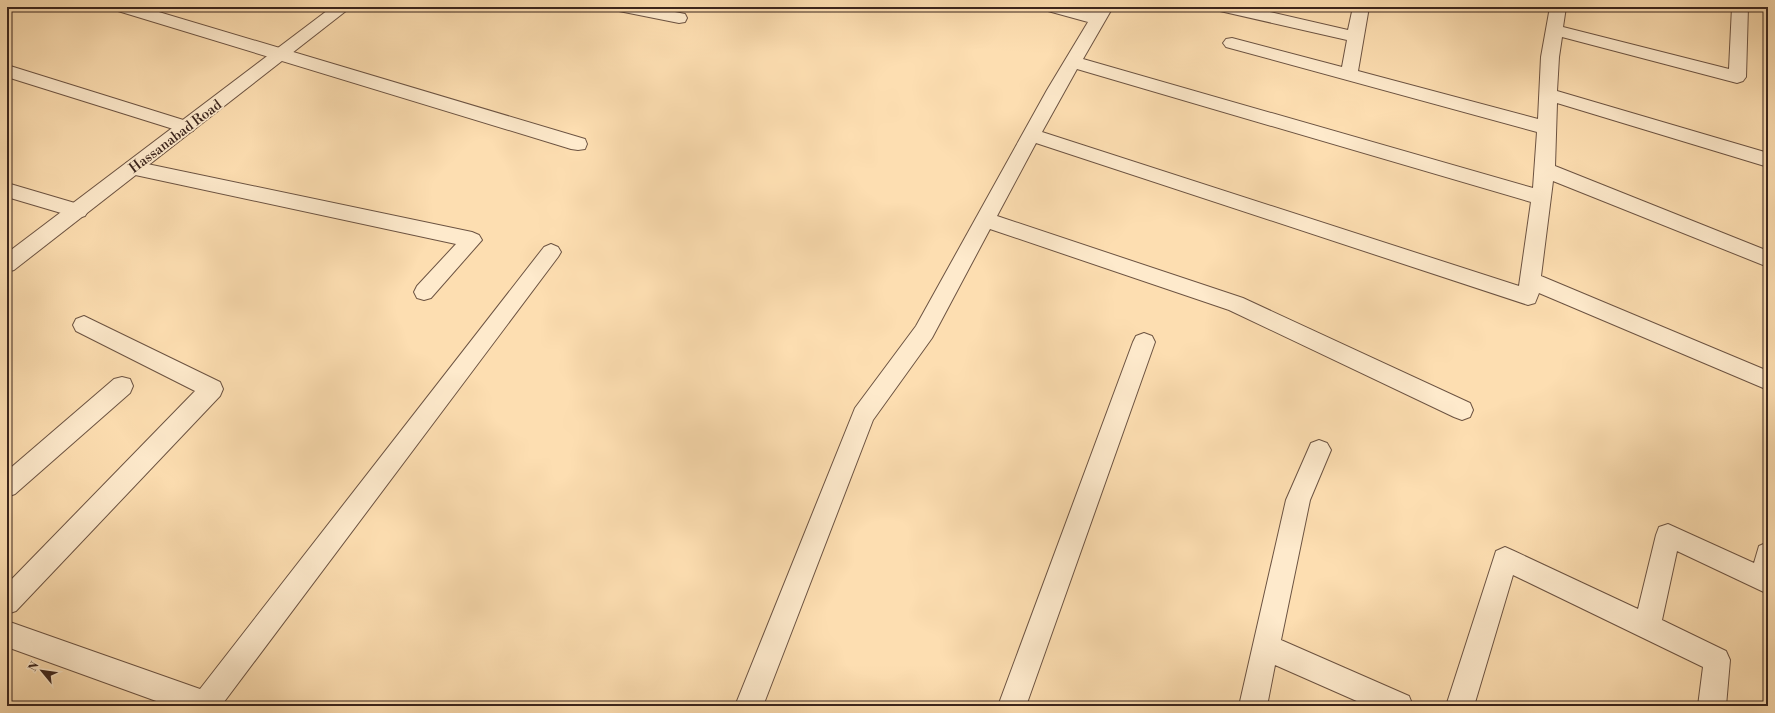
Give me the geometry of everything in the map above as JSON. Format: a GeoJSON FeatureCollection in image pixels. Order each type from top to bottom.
{"type":"FeatureCollection","features":[{"type":"Feature","properties":{"kind":"street"},"geometry":{"type":"LineString","coordinates":[[124,7],[578,144]]}},
{"type":"Feature","properties":{"kind":"street","name":"Hassanabad Road"},"geometry":{"type":"LineString","coordinates":[[7,264],[343,7]]}},
{"type":"Feature","properties":{"kind":"street"},"geometry":{"type":"LineString","coordinates":[[625,7],[679,18]]}},
{"type":"Feature","properties":{"kind":"street"},"geometry":{"type":"LineString","coordinates":[[748,706],[863,415],[924,332],[1072,62],[1101,13],[1054,7]]}},
{"type":"Feature","properties":{"kind":"street"},"geometry":{"type":"LineString","coordinates":[[1226,7],[1355,37]]}},
{"type":"Feature","properties":{"kind":"street"},"geometry":{"type":"LineString","coordinates":[[1349,75],[1361,7]]}},
{"type":"Feature","properties":{"kind":"street"},"geometry":{"type":"LineString","coordinates":[[1032,135],[1528,297],[1546,170],[1550,57],[1558,7]]}},
{"type":"Feature","properties":{"kind":"street"},"geometry":{"type":"LineString","coordinates":[[1554,30],[1737,77],[1740,7]]}},
{"type":"Feature","properties":{"kind":"street"},"geometry":{"type":"LineString","coordinates":[[1232,44],[1547,128]]}},
{"type":"Feature","properties":{"kind":"street"},"geometry":{"type":"LineString","coordinates":[[1072,62],[1542,198]]}},
{"type":"Feature","properties":{"kind":"street"},"geometry":{"type":"LineString","coordinates":[[7,71],[186,128]]}},
{"type":"Feature","properties":{"kind":"street"},"geometry":{"type":"LineString","coordinates":[[1549,95],[1768,160]]}},
{"type":"Feature","properties":{"kind":"street"},"geometry":{"type":"LineString","coordinates":[[132,168],[472,240],[424,292]]}},
{"type":"Feature","properties":{"kind":"street"},"geometry":{"type":"LineString","coordinates":[[1546,170],[1768,259]]}},
{"type":"Feature","properties":{"kind":"street"},"geometry":{"type":"LineString","coordinates":[[7,190],[78,211]]}},
{"type":"Feature","properties":{"kind":"street"},"geometry":{"type":"LineString","coordinates":[[985,220],[1236,304],[1462,410]]}},
{"type":"Feature","properties":{"kind":"street"},"geometry":{"type":"LineString","coordinates":[[7,634],[204,706],[551,252]]}},
{"type":"Feature","properties":{"kind":"street"},"geometry":{"type":"LineString","coordinates":[[1530,280],[1768,381]]}},
{"type":"Feature","properties":{"kind":"street"},"geometry":{"type":"LineString","coordinates":[[7,602],[212,388],[84,325]]}},
{"type":"Feature","properties":{"kind":"street"},"geometry":{"type":"LineString","coordinates":[[1012,706],[1144,342]]}},
{"type":"Feature","properties":{"kind":"street"},"geometry":{"type":"LineString","coordinates":[[7,486],[122,386]]}},
{"type":"Feature","properties":{"kind":"street"},"geometry":{"type":"LineString","coordinates":[[1253,706],[1298,500],[1319,450]]}},
{"type":"Feature","properties":{"kind":"street"},"geometry":{"type":"LineString","coordinates":[[1647,627],[1668,535],[1766,580],[1768,554]]}},
{"type":"Feature","properties":{"kind":"street"},"geometry":{"type":"LineString","coordinates":[[1460,706],[1505,558],[1717,660],[1712,706]]}},
{"type":"Feature","properties":{"kind":"street"},"geometry":{"type":"LineString","coordinates":[[1266,647],[1399,706]]}}]}
